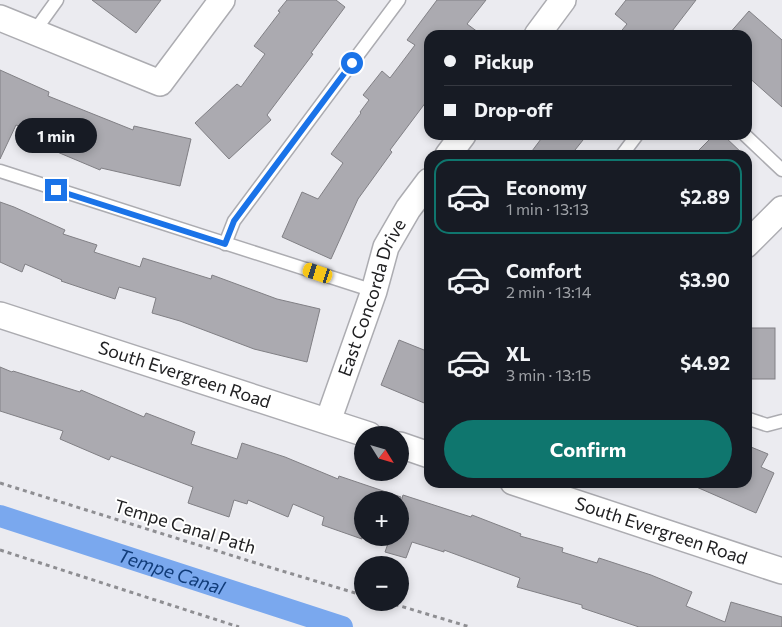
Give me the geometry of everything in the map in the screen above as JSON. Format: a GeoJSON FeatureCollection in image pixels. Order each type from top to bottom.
{"type":"FeatureCollection","features":[{"type":"Feature","properties":{"kind":"street"},"geometry":{"type":"LineString","coordinates":[[0,18],[160,83],[222,0]]}},
{"type":"Feature","properties":{"kind":"street"},"geometry":{"type":"LineString","coordinates":[[541,30],[563,0]]}},
{"type":"Feature","properties":{"kind":"street","name":"East Concorda Drive"},"geometry":{"type":"LineString","coordinates":[[328,421],[374,291],[386,247],[408,209],[424,188]]}},
{"type":"Feature","properties":{"kind":"street"},"geometry":{"type":"LineString","coordinates":[[752,239],[782,209]]}},
{"type":"Feature","properties":{"kind":"street","name":"South Evergreen Road"},"geometry":{"type":"LineString","coordinates":[[0,315],[354,430]]}},
{"type":"Feature","properties":{"kind":"street"},"geometry":{"type":"LineString","coordinates":[[409,448],[424,453]]}},
{"type":"Feature","properties":{"kind":"street","name":"South Evergreen Road"},"geometry":{"type":"LineString","coordinates":[[531,488],[782,571]]}},
{"type":"Feature","properties":{"kind":"lane"},"geometry":{"type":"LineString","coordinates":[[34,32],[57,0]]}},
{"type":"Feature","properties":{"kind":"lane"},"geometry":{"type":"LineString","coordinates":[[225,244],[234,221],[399,0]]}},
{"type":"Feature","properties":{"kind":"lane"},"geometry":{"type":"LineString","coordinates":[[750,140],[782,170]]}},
{"type":"Feature","properties":{"kind":"lane"},"geometry":{"type":"LineString","coordinates":[[0,172],[374,291]]}},
{"type":"Feature","properties":{"kind":"lane"},"geometry":{"type":"LineString","coordinates":[[752,420],[767,424],[782,421]]}},
{"type":"Feature","properties":{"kind":"path","name":"Tempe Canal Path"},"geometry":{"type":"LineString","coordinates":[[0,483],[354,593]]}},
{"type":"Feature","properties":{"kind":"path"},"geometry":{"type":"LineString","coordinates":[[0,550],[239,627]]}},
{"type":"Feature","properties":{"kind":"path"},"geometry":{"type":"LineString","coordinates":[[409,609],[470,627]]}},
{"type":"Feature","properties":{"kind":"building"},"geometry":{"type":"Polygon","coordinates":[[[92,0],[161,0],[136,33],[92,0]]]}},
{"type":"Feature","properties":{"kind":"building"},"geometry":{"type":"Polygon","coordinates":[[[287,0],[336,0],[345,7],[311,53],[313,54],[267,115],[271,120],[229,159],[195,123],[237,84],[241,87],[265,54],[254,46],[287,0]]]}},
{"type":"Feature","properties":{"kind":"building"},"geometry":{"type":"Polygon","coordinates":[[[437,0],[486,0],[467,24],[475,30],[424,30],[424,105],[390,150],[392,152],[358,199],[331,259],[282,237],[302,192],[318,199],[343,163],[331,154],[369,100],[363,95],[382,71],[390,78],[415,45],[407,40],[437,0]]]}},
{"type":"Feature","properties":{"kind":"building"},"geometry":{"type":"Polygon","coordinates":[[[626,0],[696,0],[673,30],[622,30],[627,24],[615,14],[626,0]]]}},
{"type":"Feature","properties":{"kind":"building"},"geometry":{"type":"Polygon","coordinates":[[[749,11],[782,40],[782,107],[752,80],[752,30],[732,30],[749,11]]]}},
{"type":"Feature","properties":{"kind":"building"},"geometry":{"type":"Polygon","coordinates":[[[0,70],[49,92],[48,96],[133,130],[134,126],[191,139],[180,186],[101,168],[100,170],[43,146],[46,138],[16,125],[0,159],[0,70]]]}},
{"type":"Feature","properties":{"kind":"building"},"geometry":{"type":"Polygon","coordinates":[[[540,140],[583,140],[575,150],[533,150],[540,140]]]}},
{"type":"Feature","properties":{"kind":"building"},"geometry":{"type":"Polygon","coordinates":[[[709,140],[728,140],[739,150],[699,150],[709,140]]]}},
{"type":"Feature","properties":{"kind":"building"},"geometry":{"type":"Polygon","coordinates":[[[0,202],[65,230],[63,234],[97,245],[94,252],[140,267],[143,258],[211,279],[212,275],[277,299],[320,309],[307,362],[254,349],[180,321],[152,313],[156,298],[119,287],[115,299],[61,281],[25,264],[22,272],[0,262],[0,202]]]}},
{"type":"Feature","properties":{"kind":"building"},"geometry":{"type":"Polygon","coordinates":[[[752,328],[775,328],[775,379],[752,379],[752,328]]]}},
{"type":"Feature","properties":{"kind":"building"},"geometry":{"type":"Polygon","coordinates":[[[399,340],[424,350],[424,403],[381,385],[399,340]]]}},
{"type":"Feature","properties":{"kind":"building"},"geometry":{"type":"Polygon","coordinates":[[[0,367],[80,392],[81,390],[144,417],[146,413],[195,432],[191,444],[237,459],[242,443],[285,457],[338,479],[339,476],[383,491],[354,491],[354,536],[322,525],[324,517],[293,504],[288,517],[248,500],[247,504],[234,500],[229,517],[188,503],[193,487],[111,456],[109,460],[60,439],[63,431],[0,411],[0,367]]]}},
{"type":"Feature","properties":{"kind":"building"},"geometry":{"type":"Polygon","coordinates":[[[752,447],[768,454],[761,467],[774,473],[756,513],[699,488],[752,488],[752,447]]]}},
{"type":"Feature","properties":{"kind":"building"},"geometry":{"type":"Polygon","coordinates":[[[409,497],[471,517],[472,515],[521,534],[520,536],[563,548],[562,552],[597,563],[599,558],[651,575],[692,592],[686,606],[725,622],[731,602],[782,617],[782,627],[639,627],[582,608],[582,605],[517,587],[520,578],[444,550],[444,552],[412,542],[407,556],[385,552],[387,546],[409,546],[409,497]]]}},
{"type":"Feature","properties":{"kind":"waterway","name":"Tempe Canal"},"geometry":{"type":"LineString","coordinates":[[0,516],[342,627]]}},
{"type":"Feature","properties":{"kind":"route"},"geometry":{"type":"LineString","coordinates":[[56,190],[225,244],[234,221],[352,63]]}}]}
